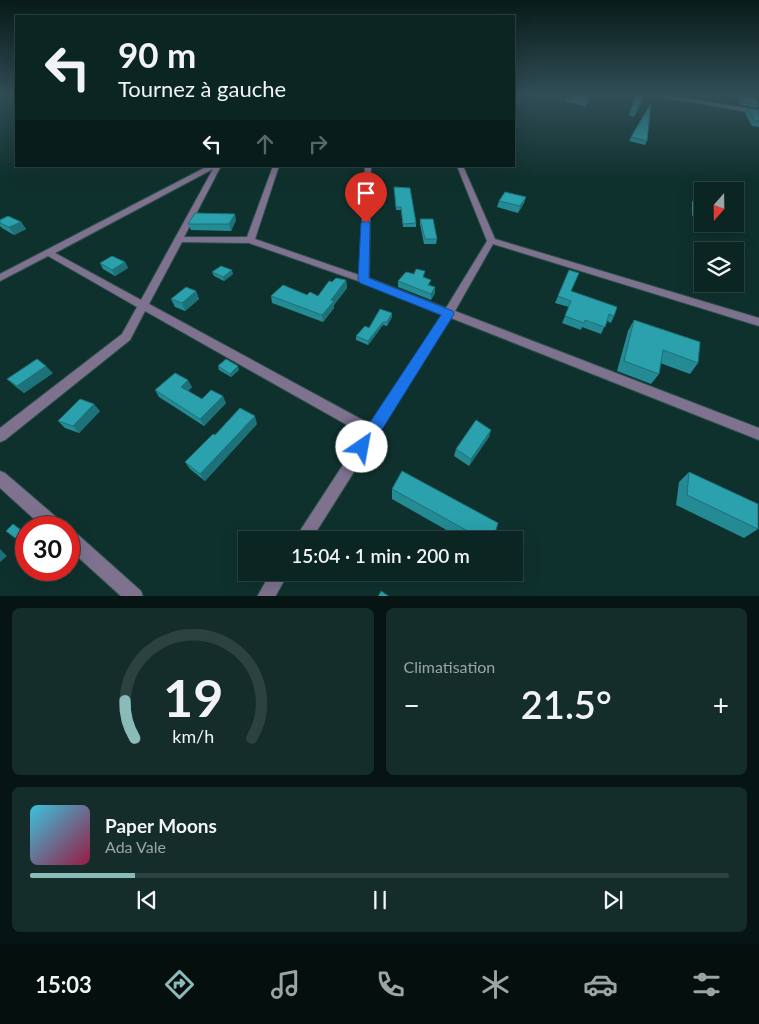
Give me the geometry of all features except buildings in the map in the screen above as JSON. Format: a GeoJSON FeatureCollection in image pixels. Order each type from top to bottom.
{"type":"FeatureCollection","features":[{"type":"Feature","properties":{"kind":"street"},"geometry":{"type":"LineString","coordinates":[[0,278],[214,167]]}},
{"type":"Feature","properties":{"kind":"street"},"geometry":{"type":"LineString","coordinates":[[0,436],[126,338],[215,167]]}},
{"type":"Feature","properties":{"kind":"street"},"geometry":{"type":"LineString","coordinates":[[250,240],[276,167]]}},
{"type":"Feature","properties":{"kind":"street"},"geometry":{"type":"LineString","coordinates":[[364,280],[368,167]]}},
{"type":"Feature","properties":{"kind":"street"},"geometry":{"type":"LineString","coordinates":[[460,167],[491,240]]}},
{"type":"Feature","properties":{"kind":"street"},"geometry":{"type":"LineString","coordinates":[[179,239],[250,240],[364,280],[759,434]]}},
{"type":"Feature","properties":{"kind":"street"},"geometry":{"type":"LineString","coordinates":[[308,531],[448,314],[491,240]]}},
{"type":"Feature","properties":{"kind":"street"},"geometry":{"type":"LineString","coordinates":[[491,240],[759,322]]}},
{"type":"Feature","properties":{"kind":"street"},"geometry":{"type":"LineString","coordinates":[[49,253],[372,432]]}},
{"type":"Feature","properties":{"kind":"street"},"geometry":{"type":"LineString","coordinates":[[0,478],[43,516]]}},
{"type":"Feature","properties":{"kind":"street"},"geometry":{"type":"LineString","coordinates":[[80,548],[135,596]]}},
{"type":"Feature","properties":{"kind":"street"},"geometry":{"type":"LineString","coordinates":[[265,596],[275,581]]}},
{"type":"Feature","properties":{"kind":"route"},"geometry":{"type":"LineString","coordinates":[[362,447],[448,314],[364,280],[366,223]]}}]}
